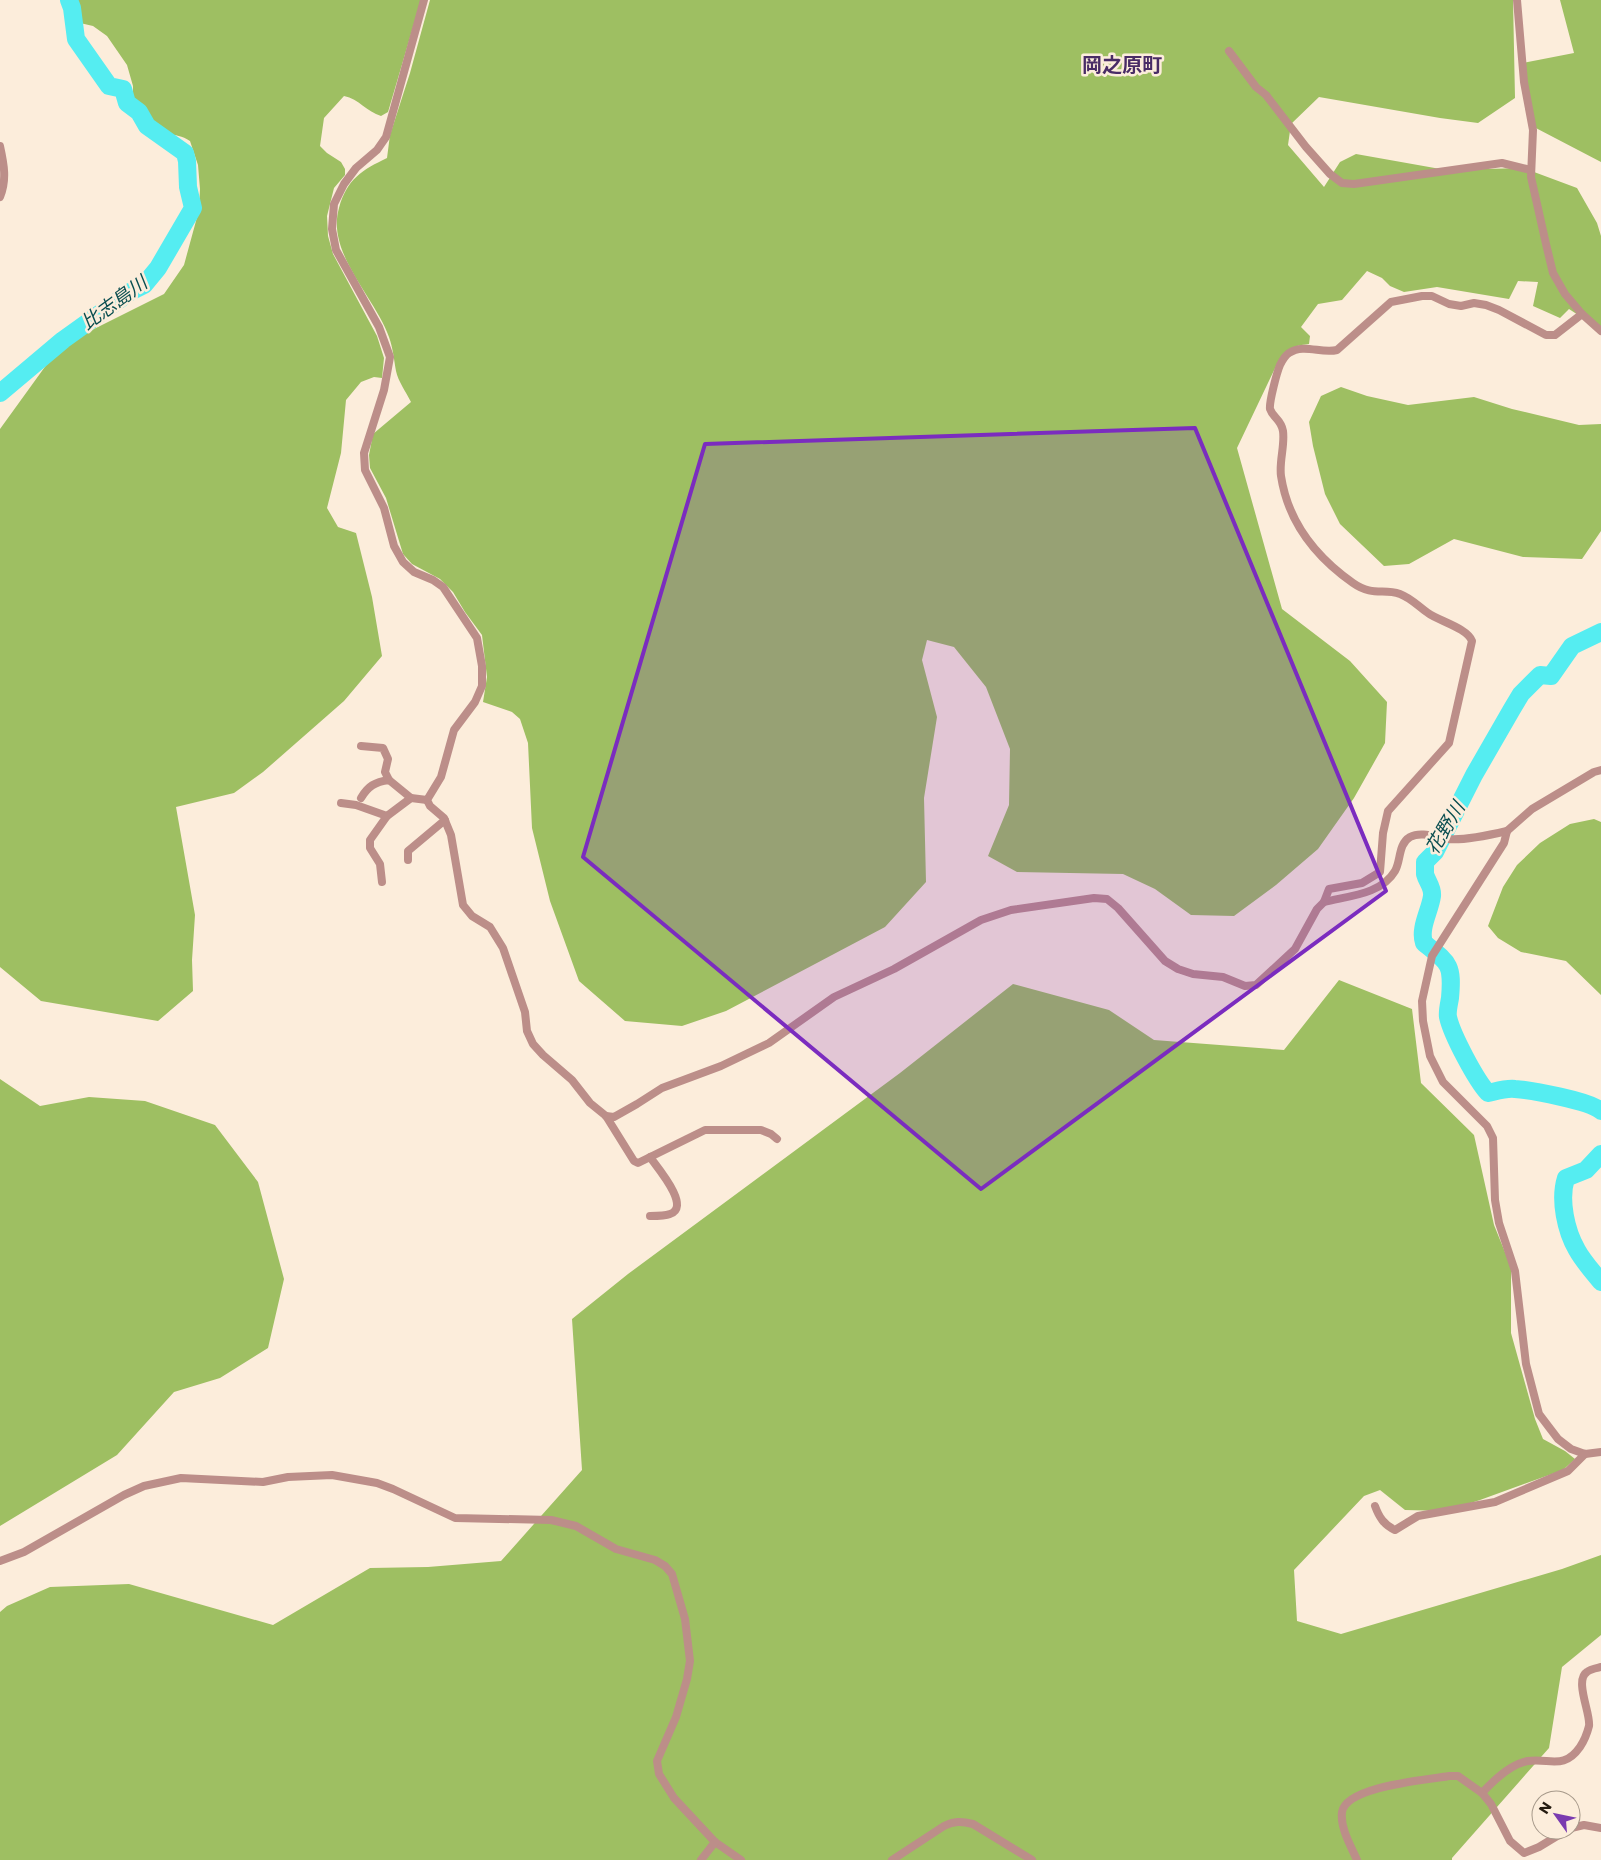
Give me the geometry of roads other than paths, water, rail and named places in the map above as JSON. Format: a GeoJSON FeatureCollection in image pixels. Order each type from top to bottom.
{"type":"FeatureCollection","features":[{"type":"Feature","properties":{"kind":"street"},"geometry":{"type":"LineString","coordinates":[[424,0],[386,137],[377,150],[356,168],[344,184],[334,204],[332,229],[336,250],[379,327],[390,357],[384,390],[364,453],[365,470],[384,508],[394,546],[403,562],[414,572],[433,580],[443,587],[477,638],[482,666],[482,686],[475,702],[454,730],[441,778],[427,800]]}},
{"type":"Feature","properties":{"kind":"street"},"geometry":{"type":"LineString","coordinates":[[1517,0],[1524,82],[1533,130],[1532,186],[1553,273],[1565,294],[1582,314],[1601,331]]}},
{"type":"Feature","properties":{"kind":"street"},"geometry":{"type":"LineString","coordinates":[[1229,51],[1256,87],[1266,95],[1306,148],[1330,174],[1342,183],[1354,184],[1502,163],[1531,170]]}},
{"type":"Feature","properties":{"kind":"street"},"geometry":{"type":"LineString","coordinates":[[0,146],[5,180],[0,197]]}},
{"type":"Feature","properties":{"kind":"street"},"geometry":{"type":"LineString","coordinates":[[606,1116],[614,1117],[662,1088],[721,1066],[763,1046],[779,1037],[834,997],[894,969],[996,913],[1094,898],[1107,899],[1118,908],[1165,961],[1178,969],[1193,974],[1223,976],[1245,986],[1256,985],[1295,949],[1317,909],[1324,902],[1329,888],[1362,883],[1380,872],[1383,833],[1388,811],[1450,743],[1472,641],[1466,633],[1429,614],[1399,594],[1373,592],[1362,589],[1352,583],[1314,550],[1298,528],[1281,477],[1280,463],[1283,434],[1281,425],[1279,420],[1273,415],[1270,407],[1280,364],[1288,354],[1296,350],[1308,348],[1329,352],[1337,350],[1391,302],[1422,296],[1432,296],[1449,304],[1461,306],[1474,303],[1486,305],[1546,335],[1555,335],[1582,314]]}},
{"type":"Feature","properties":{"kind":"street"},"geometry":{"type":"LineString","coordinates":[[361,746],[383,748],[388,759],[385,772],[389,780],[411,798],[427,800]]}},
{"type":"Feature","properties":{"kind":"street"},"geometry":{"type":"LineString","coordinates":[[1324,902],[1360,894],[1381,885],[1391,877],[1396,869],[1404,841],[1410,837],[1418,835],[1450,839],[1507,831],[1532,809],[1580,780],[1601,770]]}},
{"type":"Feature","properties":{"kind":"street"},"geometry":{"type":"LineString","coordinates":[[361,798],[367,788],[377,782],[389,780]]}},
{"type":"Feature","properties":{"kind":"street"},"geometry":{"type":"LineString","coordinates":[[382,882],[380,864],[370,848],[370,840],[387,816],[411,798]]}},
{"type":"Feature","properties":{"kind":"street"},"geometry":{"type":"LineString","coordinates":[[427,800],[430,806],[445,820],[451,835],[463,906],[472,916],[490,927],[503,948],[525,1012],[527,1032],[533,1044],[572,1080],[590,1103],[606,1116],[634,1161],[638,1163],[705,1130],[761,1130],[777,1139]]}},
{"type":"Feature","properties":{"kind":"street"},"geometry":{"type":"LineString","coordinates":[[341,803],[356,805],[387,816]]}},
{"type":"Feature","properties":{"kind":"street"},"geometry":{"type":"LineString","coordinates":[[408,860],[408,851],[445,820]]}},
{"type":"Feature","properties":{"kind":"street"},"geometry":{"type":"LineString","coordinates":[[1507,831],[1504,843],[1432,956],[1422,1001],[1423,1021],[1430,1056],[1443,1082],[1488,1126],[1493,1138],[1495,1200],[1499,1223],[1515,1271],[1526,1364],[1538,1414],[1558,1439],[1571,1449],[1585,1454],[1601,1452]]}},
{"type":"Feature","properties":{"kind":"street"},"geometry":{"type":"LineString","coordinates":[[650,1157],[674,1192],[677,1205],[671,1214],[650,1216]]}},
{"type":"Feature","properties":{"kind":"street"},"geometry":{"type":"LineString","coordinates":[[1375,1506],[1379,1517],[1385,1524],[1395,1530],[1418,1516],[1495,1502],[1568,1471],[1585,1454]]}},
{"type":"Feature","properties":{"kind":"street"},"geometry":{"type":"LineString","coordinates":[[0,1561],[24,1552],[124,1495],[144,1486],[181,1478],[256,1482],[288,1477],[332,1475],[377,1483],[455,1518],[551,1520],[576,1526],[616,1549],[655,1560],[665,1566],[672,1574],[685,1619],[690,1661],[688,1679],[676,1717],[657,1761],[659,1774],[666,1787],[715,1842],[742,1860]]}},
{"type":"Feature","properties":{"kind":"street"},"geometry":{"type":"LineString","coordinates":[[1482,1793],[1492,1782],[1527,1761],[1559,1763],[1575,1754],[1586,1737],[1589,1725],[1582,1687],[1582,1676],[1586,1672],[1601,1667]]}},
{"type":"Feature","properties":{"kind":"street"},"geometry":{"type":"LineString","coordinates":[[1357,1860],[1343,1827],[1342,1810],[1346,1804],[1354,1797],[1378,1788],[1449,1776],[1458,1776],[1482,1793],[1491,1804],[1510,1841],[1518,1849],[1524,1852],[1539,1847],[1551,1840]]}},
{"type":"Feature","properties":{"kind":"street"},"geometry":{"type":"LineString","coordinates":[[892,1860],[944,1826],[952,1822],[962,1821],[972,1824],[1032,1860]]}},
{"type":"Feature","properties":{"kind":"street"},"geometry":{"type":"LineString","coordinates":[[1581,1826],[1601,1828]]}},
{"type":"Feature","properties":{"kind":"street"},"geometry":{"type":"LineString","coordinates":[[701,1860],[715,1842]]}},
{"type":"Feature","properties":{"kind":"waterway","name":"比志島川"},"geometry":{"type":"LineString","coordinates":[[0,393],[63,340],[130,292],[144,285],[158,268],[193,208],[188,187],[185,153],[147,126],[139,112],[127,103],[123,89],[109,86],[76,39],[72,8],[69,0]]}},
{"type":"Feature","properties":{"kind":"waterway","name":"花野川"},"geometry":{"type":"LineString","coordinates":[[1601,632],[1572,646],[1551,676],[1540,675],[1521,694],[1512,709],[1474,775],[1435,852],[1425,862],[1425,874],[1431,887],[1432,896],[1423,931],[1424,943],[1448,965],[1451,978],[1448,1013],[1450,1025],[1471,1068],[1488,1093],[1512,1089],[1533,1091],[1585,1103],[1601,1111]]}},
{"type":"Feature","properties":{"kind":"waterway","name":"花野川"},"geometry":{"type":"LineString","coordinates":[[1601,1154],[1586,1170],[1566,1178],[1563,1196],[1567,1225],[1573,1242],[1582,1258],[1601,1282]]}},
{"type":"Feature","properties":{"kind":"district","name":"岡之原町"},"geometry":{"type":"Point","coordinates":[1122,65]}}]}
